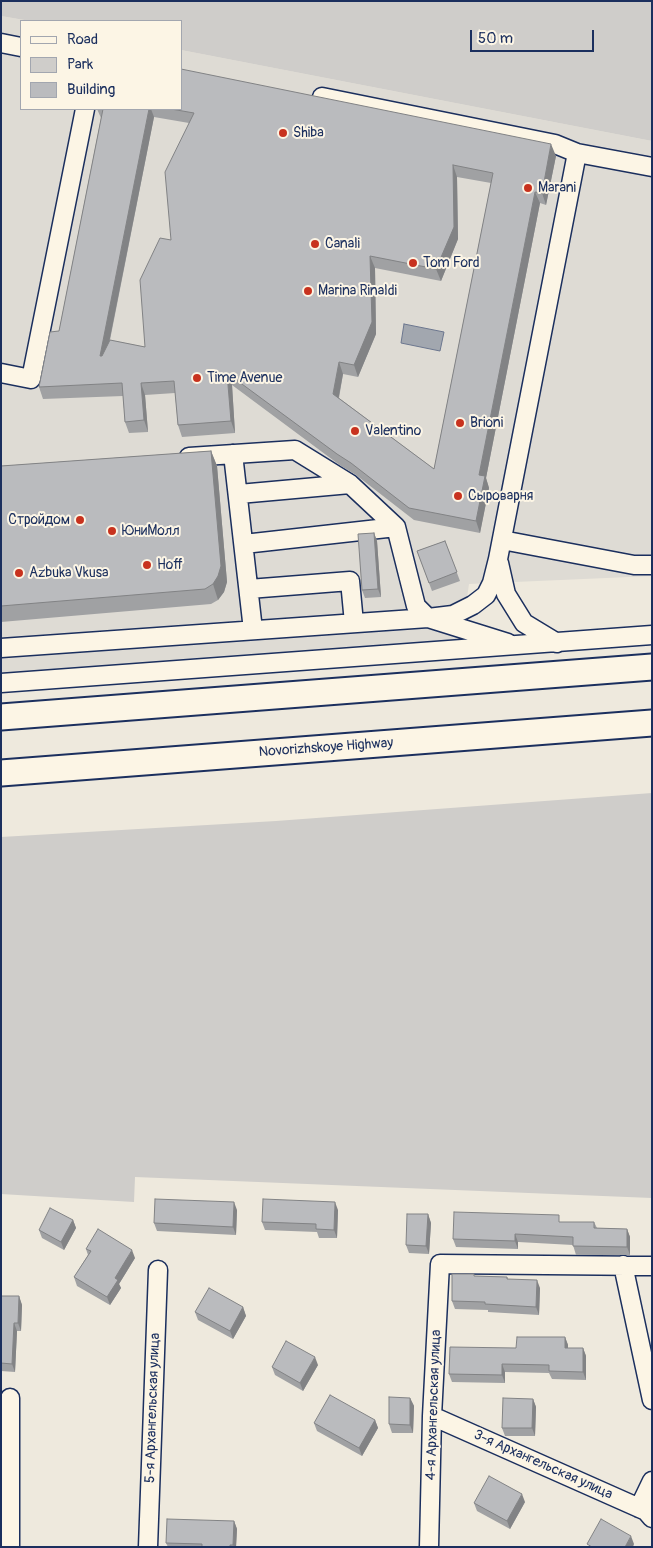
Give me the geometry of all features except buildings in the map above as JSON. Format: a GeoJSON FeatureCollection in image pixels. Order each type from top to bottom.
{"type":"FeatureCollection","features":[{"type":"Feature","properties":{"kind":"highway"},"geometry":{"type":"LineString","coordinates":[[1,717],[652,667]]}},
{"type":"Feature","properties":{"kind":"highway","name":"Novorizhskoye Highway"},"geometry":{"type":"LineString","coordinates":[[1,773],[652,723]]}},
{"type":"Feature","properties":{"kind":"street"},"geometry":{"type":"LineString","coordinates":[[1,43],[20,47]]}},
{"type":"Feature","properties":{"kind":"street"},"geometry":{"type":"LineString","coordinates":[[306,94],[555,144],[577,153],[652,167]]}},
{"type":"Feature","properties":{"kind":"street"},"geometry":{"type":"LineString","coordinates":[[1,373],[31,378],[85,110]]}},
{"type":"Feature","properties":{"kind":"street"},"geometry":{"type":"LineString","coordinates":[[1,648],[428,618],[452,615],[473,605],[486,595],[492,583],[502,540],[577,153]]}},
{"type":"Feature","properties":{"kind":"street"},"geometry":{"type":"LineString","coordinates":[[175,458],[295,450],[350,484],[396,528],[416,606],[428,618],[519,646]]}},
{"type":"Feature","properties":{"kind":"street"},"geometry":{"type":"LineString","coordinates":[[233,454],[254,630]]}},
{"type":"Feature","properties":{"kind":"street"},"geometry":{"type":"LineString","coordinates":[[238,494],[350,484]]}},
{"type":"Feature","properties":{"kind":"street"},"geometry":{"type":"LineString","coordinates":[[244,544],[396,528]]}},
{"type":"Feature","properties":{"kind":"street"},"geometry":{"type":"LineString","coordinates":[[502,540],[634,565],[652,565]]}},
{"type":"Feature","properties":{"kind":"street"},"geometry":{"type":"LineString","coordinates":[[498,559],[506,594],[515,611],[524,623],[557,643]]}},
{"type":"Feature","properties":{"kind":"street"},"geometry":{"type":"LineString","coordinates":[[249,589],[350,581],[354,623]]}},
{"type":"Feature","properties":{"kind":"street"},"geometry":{"type":"LineString","coordinates":[[1,683],[652,636]]}},
{"type":"Feature","properties":{"kind":"street","name":"4-я Архангельская улица"},"geometry":{"type":"LineString","coordinates":[[429,1547],[432,1416],[440,1264],[623,1265]]}},
{"type":"Feature","properties":{"kind":"street"},"geometry":{"type":"LineString","coordinates":[[652,1266],[623,1265],[652,1400]]}},
{"type":"Feature","properties":{"kind":"street","name":"5-я Архангельская улица"},"geometry":{"type":"LineString","coordinates":[[148,1547],[158,1270]]}},
{"type":"Feature","properties":{"kind":"street"},"geometry":{"type":"LineString","coordinates":[[10,1398],[10,1547]]}},
{"type":"Feature","properties":{"kind":"street","name":"3-я Архангельская улица"},"geometry":{"type":"LineString","coordinates":[[432,1416],[645,1513]]}},
{"type":"Feature","properties":{"kind":"street"},"geometry":{"type":"LineString","coordinates":[[645,1513],[652,1481]]}},
{"type":"Feature","properties":{"kind":"shaded area"},"geometry":{"type":"Polygon","coordinates":[[[1,16],[24,20],[20,20],[20,110],[182,110],[182,50],[652,141],[652,576],[469,584],[461,640],[1,674],[1,16]]]}},
{"type":"Feature","properties":{"kind":"shaded area"},"geometry":{"type":"Polygon","coordinates":[[[404,324],[444,332],[440,351],[401,343],[404,324]]]}},
{"type":"Feature","properties":{"kind":"green space"},"geometry":{"type":"Polygon","coordinates":[[[1,1],[652,1],[652,141],[182,50],[182,20],[24,20],[1,16],[1,1]]]}},
{"type":"Feature","properties":{"kind":"green space"},"geometry":{"type":"Polygon","coordinates":[[[652,793],[652,1198],[135,1177],[134,1202],[1,1194],[1,837],[276,821],[652,793]]]}},
{"type":"Feature","properties":{"kind":"place","name":"Shiba"},"geometry":{"type":"Point","coordinates":[283,133]}},
{"type":"Feature","properties":{"kind":"place","name":"Marani"},"geometry":{"type":"Point","coordinates":[528,188]}},
{"type":"Feature","properties":{"kind":"place","name":"Canali"},"geometry":{"type":"Point","coordinates":[315,244]}},
{"type":"Feature","properties":{"kind":"place","name":"Tom Ford"},"geometry":{"type":"Point","coordinates":[413,263]}},
{"type":"Feature","properties":{"kind":"place","name":"Marina Rinaldi"},"geometry":{"type":"Point","coordinates":[308,291]}},
{"type":"Feature","properties":{"kind":"place","name":"Time Avenue"},"geometry":{"type":"Point","coordinates":[197,378]}},
{"type":"Feature","properties":{"kind":"place","name":"Brioni"},"geometry":{"type":"Point","coordinates":[460,423]}},
{"type":"Feature","properties":{"kind":"place","name":"Valentino"},"geometry":{"type":"Point","coordinates":[355,431]}},
{"type":"Feature","properties":{"kind":"place","name":"Сыроварня"},"geometry":{"type":"Point","coordinates":[458,496]}},
{"type":"Feature","properties":{"kind":"place","name":"Стройдом"},"geometry":{"type":"Point","coordinates":[80,520]}},
{"type":"Feature","properties":{"kind":"place","name":"ЮниМолл"},"geometry":{"type":"Point","coordinates":[112,531]}},
{"type":"Feature","properties":{"kind":"place","name":"Hoff"},"geometry":{"type":"Point","coordinates":[147,565]}},
{"type":"Feature","properties":{"kind":"place","name":"Azbuka Vkusa"},"geometry":{"type":"Point","coordinates":[19,573]}}]}
